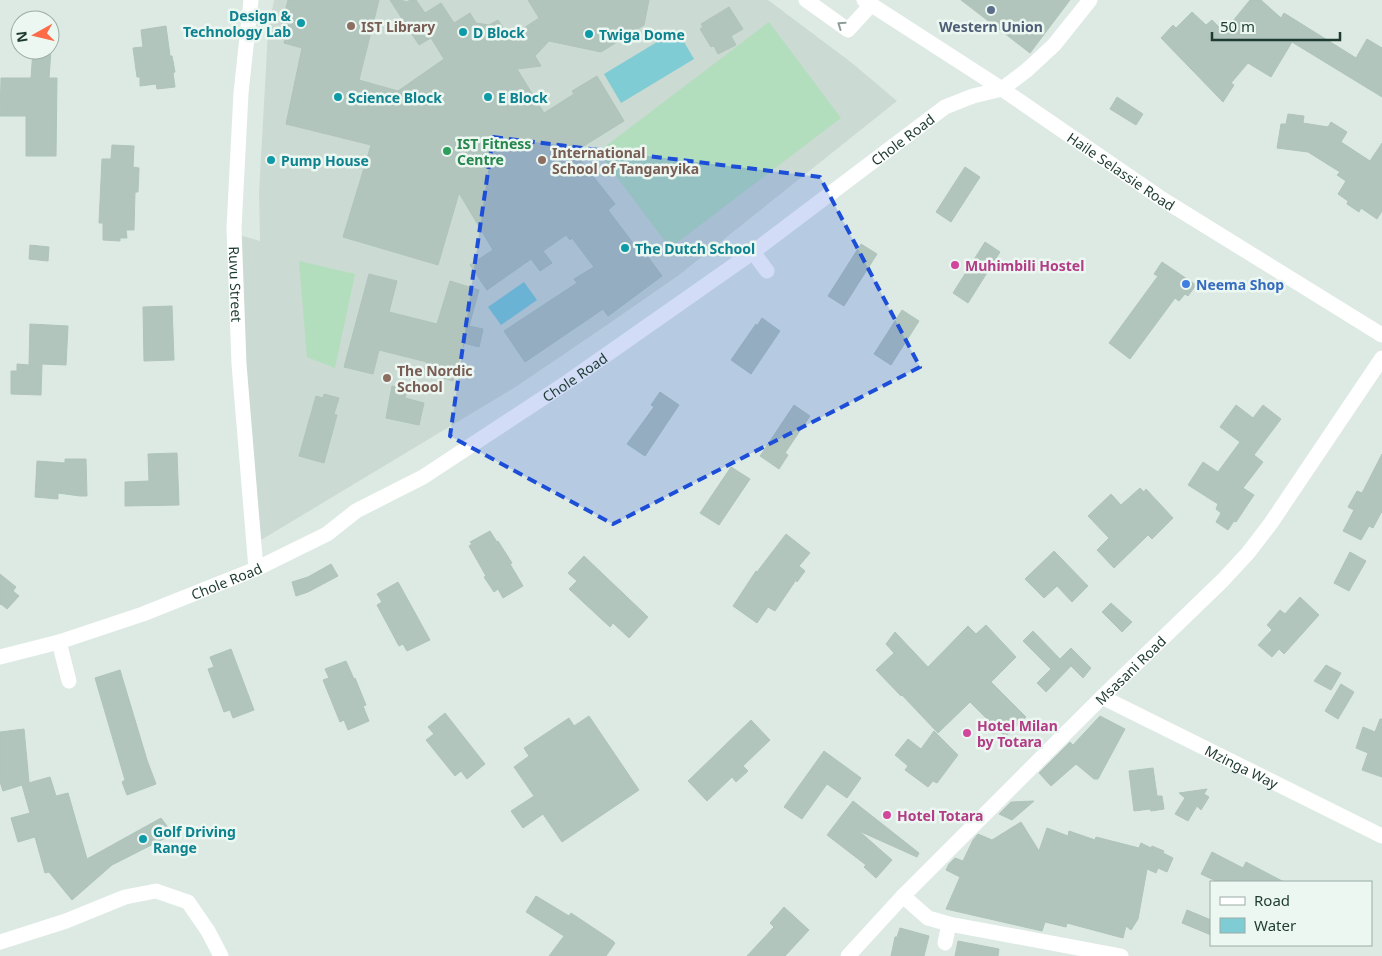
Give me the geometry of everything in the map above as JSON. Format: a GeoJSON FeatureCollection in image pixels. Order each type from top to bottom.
{"type":"FeatureCollection","features":[{"type":"Feature","properties":{"kind":"street","name":"Ruvu Street"},"geometry":{"type":"LineString","coordinates":[[251,0],[240,93],[234,228],[239,364],[256,569]]}},
{"type":"Feature","properties":{"kind":"street"},"geometry":{"type":"LineString","coordinates":[[806,0],[848,30],[867,3]]}},
{"type":"Feature","properties":{"kind":"street","name":"Chole Road"},"geometry":{"type":"LineString","coordinates":[[0,657],[59,642],[144,614],[256,569],[327,534],[356,511],[423,477],[568,381],[753,252],[945,107],[973,96],[1002,89],[1027,70],[1054,45],[1090,0]]}},
{"type":"Feature","properties":{"kind":"street","name":"Haile Selassie Road"},"geometry":{"type":"LineString","coordinates":[[867,3],[1002,89],[1162,199],[1382,335]]}},
{"type":"Feature","properties":{"kind":"street"},"geometry":{"type":"LineString","coordinates":[[753,252],[767,271]]}},
{"type":"Feature","properties":{"kind":"street","name":"Msasani Road"},"geometry":{"type":"LineString","coordinates":[[848,956],[903,896],[1102,697],[1223,580],[1248,553],[1271,523],[1382,358]]}},
{"type":"Feature","properties":{"kind":"street"},"geometry":{"type":"LineString","coordinates":[[59,642],[69,681]]}},
{"type":"Feature","properties":{"kind":"street","name":"Mzinga Way"},"geometry":{"type":"LineString","coordinates":[[1102,697],[1382,836]]}},
{"type":"Feature","properties":{"kind":"street"},"geometry":{"type":"LineString","coordinates":[[0,942],[66,920],[125,897],[156,891],[188,902],[208,931],[221,956]]}},
{"type":"Feature","properties":{"kind":"street"},"geometry":{"type":"LineString","coordinates":[[903,896],[928,918],[949,924],[1121,956]]}},
{"type":"Feature","properties":{"kind":"street"},"geometry":{"type":"LineString","coordinates":[[945,943],[949,924]]}},
{"type":"Feature","properties":{"kind":"highlighted area"},"geometry":{"type":"Polygon","coordinates":[[[493,137],[820,177],[920,367],[613,524],[450,436],[493,137]]]}},
{"type":"Feature","properties":{"kind":"shaded area","name":"International School of Tanganyika"},"geometry":{"type":"Polygon","coordinates":[[[274,0],[768,0],[852,63],[897,101],[679,275],[601,329],[517,386],[261,540],[247,391],[239,235],[260,241],[259,193],[268,32],[274,0]]]}},
{"type":"Feature","properties":{"kind":"green space"},"geometry":{"type":"Polygon","coordinates":[[[769,22],[841,118],[670,248],[598,152],[769,22]]]}},
{"type":"Feature","properties":{"kind":"green space"},"geometry":{"type":"Polygon","coordinates":[[[299,261],[355,274],[335,368],[307,357],[299,261]]]}},
{"type":"Feature","properties":{"kind":"water"},"geometry":{"type":"Polygon","coordinates":[[[677,30],[694,59],[621,103],[604,74],[677,30]]]}},
{"type":"Feature","properties":{"kind":"water"},"geometry":{"type":"Polygon","coordinates":[[[524,282],[537,300],[501,325],[488,307],[524,282]]]}},
{"type":"Feature","properties":{"kind":"building"},"geometry":{"type":"Polygon","coordinates":[[[288,0],[379,0],[359,80],[398,91],[444,59],[431,38],[419,45],[390,0],[407,2],[416,0],[425,13],[441,3],[454,23],[470,13],[476,23],[489,25],[498,20],[504,29],[518,32],[539,18],[528,0],[649,0],[644,25],[601,52],[549,41],[535,56],[541,66],[517,69],[544,113],[574,94],[572,91],[597,76],[624,121],[574,152],[615,204],[608,210],[645,259],[648,257],[662,276],[608,316],[603,309],[525,362],[504,331],[577,283],[574,279],[594,267],[572,238],[570,240],[566,235],[543,251],[552,263],[540,271],[531,259],[487,290],[470,265],[493,250],[459,193],[438,265],[343,237],[371,145],[286,124],[302,48],[284,43],[285,40],[278,38],[288,0]]]}},
{"type":"Feature","properties":{"kind":"building"},"geometry":{"type":"Polygon","coordinates":[[[961,0],[1070,0],[1030,53],[961,0]]]}},
{"type":"Feature","properties":{"kind":"building"},"geometry":{"type":"Polygon","coordinates":[[[1250,0],[1261,0],[1281,18],[1284,13],[1356,58],[1367,39],[1382,48],[1382,97],[1292,42],[1271,77],[1248,63],[1231,83],[1234,85],[1223,102],[1161,38],[1173,25],[1176,28],[1192,12],[1206,25],[1212,20],[1224,32],[1250,0]]]}},
{"type":"Feature","properties":{"kind":"building"},"geometry":{"type":"Polygon","coordinates":[[[729,7],[743,29],[731,36],[736,45],[718,54],[714,46],[711,47],[700,29],[703,27],[701,24],[729,7]]]}},
{"type":"Feature","properties":{"kind":"building"},"geometry":{"type":"Polygon","coordinates":[[[166,26],[170,56],[172,56],[175,72],[173,73],[175,87],[157,89],[156,84],[140,86],[140,77],[137,77],[133,48],[143,47],[141,30],[166,26]]]}},
{"type":"Feature","properties":{"kind":"building"},"geometry":{"type":"Polygon","coordinates":[[[32,60],[50,60],[49,78],[57,78],[56,156],[26,156],[26,116],[0,116],[1,78],[31,78],[32,60]]]}},
{"type":"Feature","properties":{"kind":"building"},"geometry":{"type":"Polygon","coordinates":[[[1117,97],[1143,114],[1136,125],[1110,109],[1117,97]]]}},
{"type":"Feature","properties":{"kind":"building"},"geometry":{"type":"Polygon","coordinates":[[[1288,114],[1304,116],[1303,123],[1328,127],[1331,122],[1347,132],[1341,142],[1370,161],[1382,143],[1382,211],[1377,219],[1361,208],[1359,212],[1347,204],[1348,201],[1338,194],[1346,181],[1337,175],[1340,172],[1308,152],[1277,148],[1281,124],[1286,124],[1288,114]]]}},
{"type":"Feature","properties":{"kind":"building"},"geometry":{"type":"Polygon","coordinates":[[[112,145],[134,146],[133,167],[139,168],[138,192],[135,192],[134,230],[126,230],[127,238],[120,238],[120,241],[103,240],[103,223],[99,223],[102,159],[111,159],[112,145]]]}},
{"type":"Feature","properties":{"kind":"building"},"geometry":{"type":"Polygon","coordinates":[[[965,167],[980,177],[951,222],[936,212],[965,167]]]}},
{"type":"Feature","properties":{"kind":"building"},"geometry":{"type":"Polygon","coordinates":[[[985,242],[1000,252],[968,303],[953,293],[985,242]]]}},
{"type":"Feature","properties":{"kind":"building"},"geometry":{"type":"Polygon","coordinates":[[[861,244],[877,254],[844,306],[828,296],[861,244]]]}},
{"type":"Feature","properties":{"kind":"building"},"geometry":{"type":"Polygon","coordinates":[[[30,245],[49,247],[48,261],[29,259],[30,245]]]}},
{"type":"Feature","properties":{"kind":"building"},"geometry":{"type":"Polygon","coordinates":[[[1162,262],[1196,285],[1188,296],[1185,294],[1179,301],[1175,298],[1130,359],[1109,343],[1158,276],[1154,274],[1162,262]]]}},
{"type":"Feature","properties":{"kind":"building"},"geometry":{"type":"Polygon","coordinates":[[[369,274],[397,281],[389,312],[437,324],[450,281],[479,290],[469,326],[483,329],[479,347],[464,343],[453,381],[424,372],[427,362],[379,350],[373,374],[344,367],[369,274]]]}},
{"type":"Feature","properties":{"kind":"building"},"geometry":{"type":"Polygon","coordinates":[[[172,306],[174,360],[144,361],[143,307],[172,306]]]}},
{"type":"Feature","properties":{"kind":"building"},"geometry":{"type":"Polygon","coordinates":[[[902,310],[919,321],[891,365],[874,354],[902,310]]]}},
{"type":"Feature","properties":{"kind":"building"},"geometry":{"type":"Polygon","coordinates":[[[762,318],[780,331],[751,374],[731,360],[762,318]]]}},
{"type":"Feature","properties":{"kind":"building"},"geometry":{"type":"Polygon","coordinates":[[[30,324],[68,326],[66,365],[42,364],[41,395],[11,394],[11,371],[17,371],[17,364],[29,365],[30,324]]]}},
{"type":"Feature","properties":{"kind":"building"},"geometry":{"type":"Polygon","coordinates":[[[392,386],[407,390],[405,398],[424,403],[419,425],[386,418],[392,386]]]}},
{"type":"Feature","properties":{"kind":"building"},"geometry":{"type":"Polygon","coordinates":[[[660,392],[679,405],[645,456],[627,444],[654,407],[651,405],[660,392]]]}},
{"type":"Feature","properties":{"kind":"building"},"geometry":{"type":"Polygon","coordinates":[[[324,394],[339,398],[334,414],[337,415],[324,463],[299,456],[316,396],[323,398],[324,394]]]}},
{"type":"Feature","properties":{"kind":"building"},"geometry":{"type":"Polygon","coordinates":[[[794,405],[810,416],[785,453],[788,455],[779,469],[760,456],[794,405]]]}},
{"type":"Feature","properties":{"kind":"building"},"geometry":{"type":"Polygon","coordinates":[[[1236,405],[1253,418],[1263,405],[1281,419],[1254,455],[1263,462],[1243,488],[1254,495],[1236,522],[1234,521],[1228,530],[1216,522],[1221,513],[1216,509],[1218,504],[1188,485],[1203,462],[1218,472],[1240,442],[1220,427],[1236,405]]]}},
{"type":"Feature","properties":{"kind":"building"},"geometry":{"type":"Polygon","coordinates":[[[177,453],[179,505],[125,506],[125,482],[149,481],[148,454],[177,453]]]}},
{"type":"Feature","properties":{"kind":"building"},"geometry":{"type":"Polygon","coordinates":[[[1382,454],[1382,511],[1373,528],[1369,526],[1361,540],[1343,531],[1354,510],[1348,507],[1357,491],[1362,493],[1382,454]]]}},
{"type":"Feature","properties":{"kind":"building"},"geometry":{"type":"Polygon","coordinates":[[[65,459],[86,459],[87,496],[58,493],[58,499],[35,497],[37,461],[65,463],[65,459]]]}},
{"type":"Feature","properties":{"kind":"building"},"geometry":{"type":"Polygon","coordinates":[[[731,467],[750,479],[719,525],[700,513],[731,467]]]}},
{"type":"Feature","properties":{"kind":"building"},"geometry":{"type":"Polygon","coordinates":[[[1140,488],[1144,492],[1146,489],[1173,518],[1152,539],[1148,535],[1114,568],[1097,550],[1109,538],[1088,516],[1111,494],[1121,505],[1140,488]]]}},
{"type":"Feature","properties":{"kind":"building"},"geometry":{"type":"Polygon","coordinates":[[[490,531],[512,563],[510,564],[523,586],[503,598],[498,589],[494,592],[484,577],[486,576],[469,546],[472,544],[470,542],[490,531]]]}},
{"type":"Feature","properties":{"kind":"building"},"geometry":{"type":"Polygon","coordinates":[[[786,534],[810,553],[799,566],[805,571],[797,582],[796,580],[775,611],[768,607],[757,623],[733,606],[756,571],[786,534]]]}},
{"type":"Feature","properties":{"kind":"building"},"geometry":{"type":"Polygon","coordinates":[[[1054,551],[1088,586],[1072,602],[1057,586],[1044,598],[1025,579],[1054,551]]]}},
{"type":"Feature","properties":{"kind":"building"},"geometry":{"type":"Polygon","coordinates":[[[1350,552],[1366,561],[1349,591],[1334,583],[1350,552]]]}},
{"type":"Feature","properties":{"kind":"building"},"geometry":{"type":"Polygon","coordinates":[[[584,556],[648,617],[629,638],[613,623],[610,627],[569,589],[577,581],[568,573],[584,556]]]}},
{"type":"Feature","properties":{"kind":"building"},"geometry":{"type":"Polygon","coordinates":[[[331,564],[338,576],[308,592],[296,596],[292,582],[308,577],[331,564]]]}},
{"type":"Feature","properties":{"kind":"building"},"geometry":{"type":"Polygon","coordinates":[[[0,574],[16,587],[13,591],[19,596],[7,609],[0,605],[0,574]]]}},
{"type":"Feature","properties":{"kind":"building"},"geometry":{"type":"Polygon","coordinates":[[[398,582],[430,640],[407,651],[403,644],[399,646],[377,605],[382,602],[377,594],[398,582]]]}},
{"type":"Feature","properties":{"kind":"building"},"geometry":{"type":"Polygon","coordinates":[[[1300,597],[1319,615],[1284,654],[1279,649],[1272,657],[1258,645],[1272,630],[1267,625],[1280,610],[1285,614],[1300,597]]]}},
{"type":"Feature","properties":{"kind":"building"},"geometry":{"type":"Polygon","coordinates":[[[1111,603],[1132,622],[1122,632],[1102,612],[1111,603]]]}},
{"type":"Feature","properties":{"kind":"building"},"geometry":{"type":"Polygon","coordinates":[[[986,625],[1016,657],[991,682],[1026,717],[1005,737],[970,702],[938,733],[876,670],[894,653],[886,644],[895,632],[928,667],[968,626],[976,634],[986,625]]]}},
{"type":"Feature","properties":{"kind":"building"},"geometry":{"type":"Polygon","coordinates":[[[1033,631],[1060,659],[1071,648],[1091,668],[1083,678],[1071,666],[1046,692],[1037,683],[1051,669],[1023,641],[1033,631]]]}},
{"type":"Feature","properties":{"kind":"building"},"geometry":{"type":"Polygon","coordinates":[[[231,649],[254,710],[233,718],[230,710],[224,712],[208,669],[214,667],[210,657],[231,649]]]}},
{"type":"Feature","properties":{"kind":"building"},"geometry":{"type":"Polygon","coordinates":[[[346,661],[366,705],[363,706],[369,721],[348,730],[344,720],[340,722],[323,680],[329,678],[325,669],[346,661]]]}},
{"type":"Feature","properties":{"kind":"building"},"geometry":{"type":"Polygon","coordinates":[[[1326,665],[1341,673],[1331,690],[1314,681],[1326,665]]]}},
{"type":"Feature","properties":{"kind":"building"},"geometry":{"type":"Polygon","coordinates":[[[120,670],[156,784],[127,795],[122,782],[125,780],[95,678],[120,670]]]}},
{"type":"Feature","properties":{"kind":"building"},"geometry":{"type":"Polygon","coordinates":[[[1341,684],[1354,692],[1338,719],[1325,711],[1341,684]]]}},
{"type":"Feature","properties":{"kind":"building"},"geometry":{"type":"Polygon","coordinates":[[[445,713],[485,764],[467,779],[461,771],[455,776],[426,740],[434,734],[428,727],[445,713]]]}},
{"type":"Feature","properties":{"kind":"building"},"geometry":{"type":"Polygon","coordinates":[[[589,716],[639,790],[562,842],[543,814],[523,828],[511,811],[534,796],[514,767],[529,756],[524,748],[569,718],[574,726],[589,716]]]}},
{"type":"Feature","properties":{"kind":"building"},"geometry":{"type":"Polygon","coordinates":[[[1100,716],[1125,729],[1098,779],[1094,779],[1076,764],[1051,786],[1039,773],[1070,742],[1073,745],[1100,716]]]}},
{"type":"Feature","properties":{"kind":"building"},"geometry":{"type":"Polygon","coordinates":[[[1380,719],[1382,719],[1382,777],[1362,770],[1368,753],[1356,748],[1363,727],[1375,732],[1380,719]]]}},
{"type":"Feature","properties":{"kind":"building"},"geometry":{"type":"Polygon","coordinates":[[[751,720],[770,740],[743,766],[748,771],[736,782],[732,777],[707,801],[688,781],[751,720]]]}},
{"type":"Feature","properties":{"kind":"building"},"geometry":{"type":"Polygon","coordinates":[[[24,729],[29,782],[25,784],[50,777],[56,796],[68,793],[87,859],[161,818],[173,834],[112,865],[72,900],[49,872],[45,873],[35,837],[18,842],[11,818],[30,813],[22,785],[3,791],[0,782],[0,732],[24,729]]]}},
{"type":"Feature","properties":{"kind":"building"},"geometry":{"type":"Polygon","coordinates":[[[934,731],[958,755],[937,783],[933,781],[928,787],[905,770],[908,766],[895,755],[908,739],[921,749],[934,731]]]}},
{"type":"Feature","properties":{"kind":"building"},"geometry":{"type":"Polygon","coordinates":[[[824,751],[861,778],[847,798],[827,784],[802,819],[784,807],[824,751]]]}},
{"type":"Feature","properties":{"kind":"building"},"geometry":{"type":"Polygon","coordinates":[[[1153,768],[1157,796],[1162,796],[1164,809],[1134,811],[1129,771],[1153,768]]]}},
{"type":"Feature","properties":{"kind":"building"},"geometry":{"type":"Polygon","coordinates":[[[1207,789],[1204,794],[1209,797],[1201,810],[1197,806],[1188,821],[1175,814],[1185,798],[1179,793],[1207,789]]]}},
{"type":"Feature","properties":{"kind":"building"},"geometry":{"type":"Polygon","coordinates":[[[853,801],[919,853],[917,857],[859,831],[892,860],[876,878],[864,867],[866,865],[827,835],[853,801]]]}},
{"type":"Feature","properties":{"kind":"building"},"geometry":{"type":"Polygon","coordinates":[[[1034,801],[1012,820],[999,814],[1011,802],[1034,801]]]}},
{"type":"Feature","properties":{"kind":"building"},"geometry":{"type":"Polygon","coordinates":[[[1021,822],[1039,851],[1047,828],[1068,836],[1069,831],[1095,840],[1096,837],[1139,848],[1141,843],[1164,851],[1163,853],[1173,858],[1167,872],[1158,868],[1156,873],[1147,869],[1138,919],[1131,930],[1126,926],[1123,938],[1067,923],[1066,927],[1045,922],[1042,931],[946,909],[960,877],[946,870],[949,864],[955,858],[963,861],[978,834],[992,840],[1021,822]]]}},
{"type":"Feature","properties":{"kind":"building"},"geometry":{"type":"Polygon","coordinates":[[[1212,852],[1243,868],[1246,862],[1282,881],[1216,881],[1201,874],[1212,852]]]}},
{"type":"Feature","properties":{"kind":"building"},"geometry":{"type":"Polygon","coordinates":[[[536,896],[569,916],[571,913],[613,941],[615,943],[606,956],[549,956],[564,936],[526,912],[536,896]]]}},
{"type":"Feature","properties":{"kind":"building"},"geometry":{"type":"Polygon","coordinates":[[[784,907],[809,930],[785,956],[747,956],[774,927],[770,923],[784,907]]]}},
{"type":"Feature","properties":{"kind":"building"},"geometry":{"type":"Polygon","coordinates":[[[1187,910],[1210,920],[1210,935],[1182,923],[1187,910]]]}},
{"type":"Feature","properties":{"kind":"building"},"geometry":{"type":"Polygon","coordinates":[[[900,928],[929,936],[924,956],[891,956],[895,937],[897,937],[900,928]]]}},
{"type":"Feature","properties":{"kind":"building"},"geometry":{"type":"Polygon","coordinates":[[[958,941],[999,949],[998,956],[955,956],[958,941]]]}},
{"type":"Feature","properties":{"kind":"place","name":"Western Union"},"geometry":{"type":"Point","coordinates":[991,10]}},
{"type":"Feature","properties":{"kind":"place","name":"Design & Technology Lab"},"geometry":{"type":"Point","coordinates":[301,23]}},
{"type":"Feature","properties":{"kind":"place","name":"IST Library"},"geometry":{"type":"Point","coordinates":[351,26]}},
{"type":"Feature","properties":{"kind":"place","name":"D Block"},"geometry":{"type":"Point","coordinates":[463,32]}},
{"type":"Feature","properties":{"kind":"place","name":"Twiga Dome"},"geometry":{"type":"Point","coordinates":[589,34]}},
{"type":"Feature","properties":{"kind":"place","name":"Science Block"},"geometry":{"type":"Point","coordinates":[338,97]}},
{"type":"Feature","properties":{"kind":"place","name":"E Block"},"geometry":{"type":"Point","coordinates":[488,97]}},
{"type":"Feature","properties":{"kind":"place","name":"IST Fitness Centre"},"geometry":{"type":"Point","coordinates":[447,151]}},
{"type":"Feature","properties":{"kind":"place","name":"Pump House"},"geometry":{"type":"Point","coordinates":[271,160]}},
{"type":"Feature","properties":{"kind":"place","name":"International School of Tanganyika"},"geometry":{"type":"Point","coordinates":[542,160]}},
{"type":"Feature","properties":{"kind":"place","name":"The Dutch School"},"geometry":{"type":"Point","coordinates":[625,248]}},
{"type":"Feature","properties":{"kind":"place","name":"Muhimbili Hostel"},"geometry":{"type":"Point","coordinates":[955,265]}},
{"type":"Feature","properties":{"kind":"place","name":"Neema Shop"},"geometry":{"type":"Point","coordinates":[1186,284]}},
{"type":"Feature","properties":{"kind":"place","name":"The Nordic School"},"geometry":{"type":"Point","coordinates":[387,378]}},
{"type":"Feature","properties":{"kind":"place","name":"Hotel Milan by Totara"},"geometry":{"type":"Point","coordinates":[967,733]}},
{"type":"Feature","properties":{"kind":"place","name":"Hotel Totara"},"geometry":{"type":"Point","coordinates":[887,815]}},
{"type":"Feature","properties":{"kind":"place","name":"Golf Driving Range"},"geometry":{"type":"Point","coordinates":[143,839]}}]}
